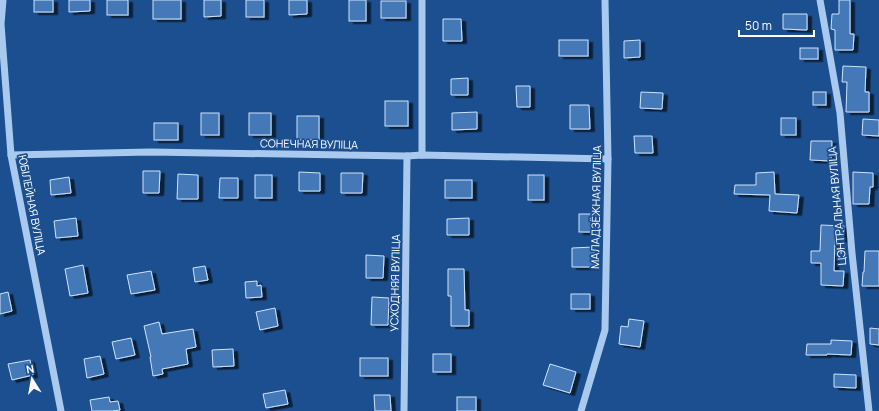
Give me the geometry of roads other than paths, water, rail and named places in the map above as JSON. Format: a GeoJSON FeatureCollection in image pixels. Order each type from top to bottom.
{"type":"FeatureCollection","features":[{"type":"Feature","properties":{"kind":"street","name":"ЮБІЛЕЙНАЯ ВУЛІЦА"},"geometry":{"type":"LineString","coordinates":[[2,0],[1,24],[10,155],[61,411]]}},
{"type":"Feature","properties":{"kind":"street"},"geometry":{"type":"LineString","coordinates":[[422,0],[422,155]]}},
{"type":"Feature","properties":{"kind":"street","name":"МАЛАДЗЁЖНАЯ ВУЛІЦА"},"geometry":{"type":"LineString","coordinates":[[581,411],[605,330],[608,159],[605,0]]}},
{"type":"Feature","properties":{"kind":"street","name":"ЦЭНТРАЛЬНАЯ ВУЛІЦА"},"geometry":{"type":"LineString","coordinates":[[820,0],[840,113],[852,253],[869,411]]}},
{"type":"Feature","properties":{"kind":"street","name":"СОНЕЧНАЯ ВУЛІЦА"},"geometry":{"type":"LineString","coordinates":[[10,155],[150,152],[608,159]]}},
{"type":"Feature","properties":{"kind":"street","name":"УСХОДНЯЯ ВУЛІЦА"},"geometry":{"type":"LineString","coordinates":[[404,411],[407,156]]}}]}
